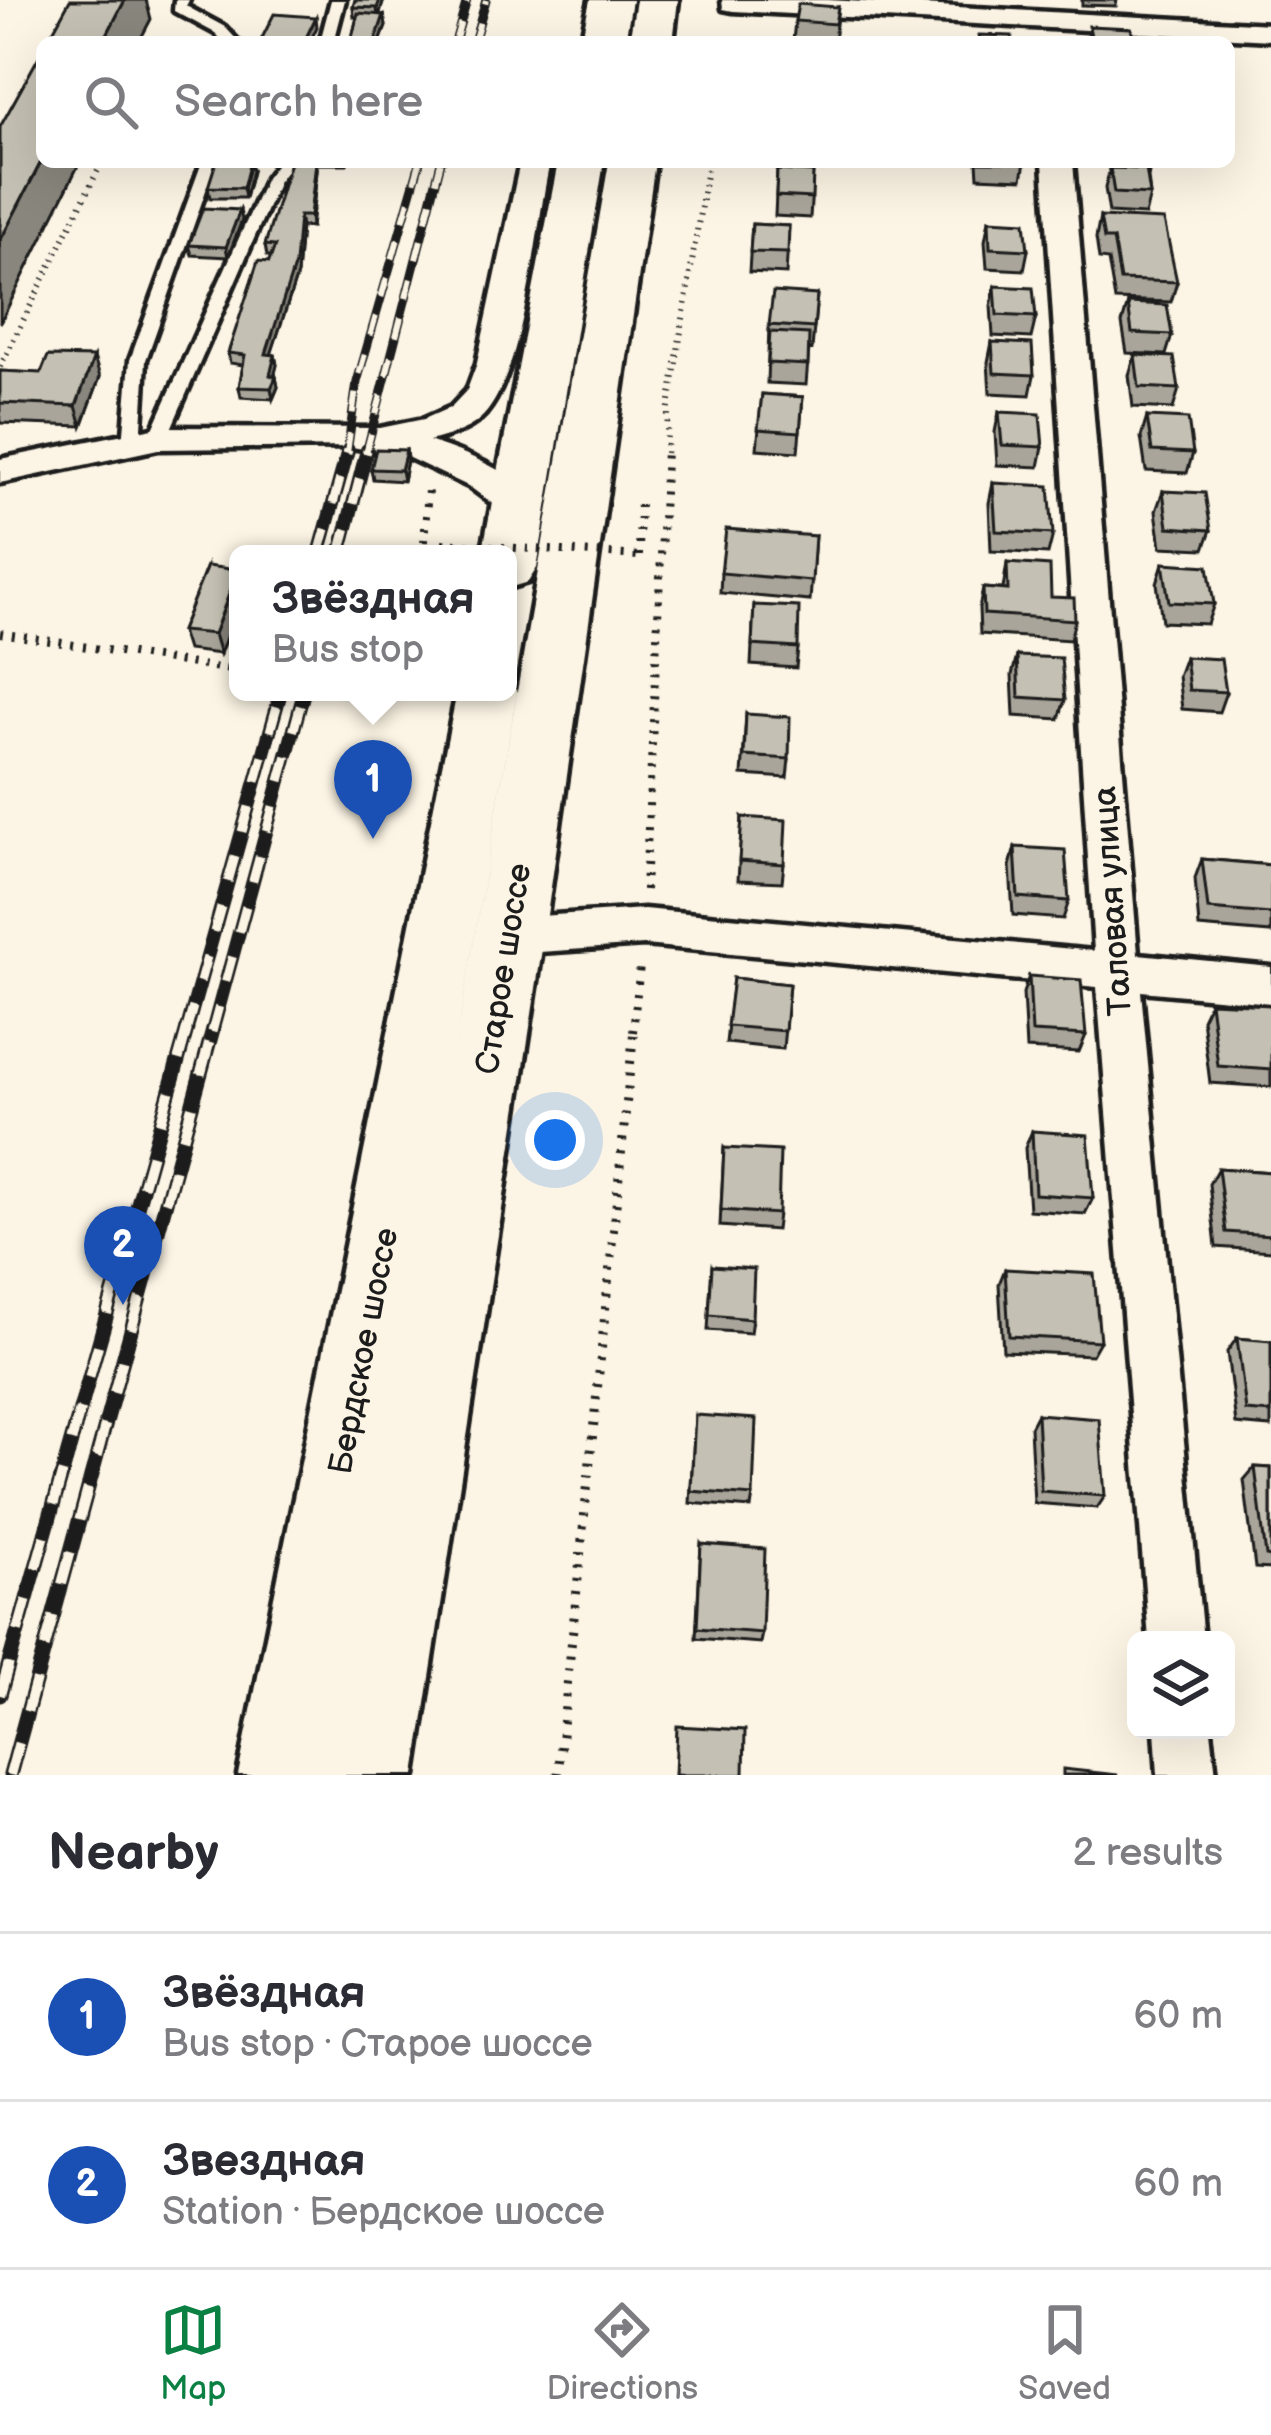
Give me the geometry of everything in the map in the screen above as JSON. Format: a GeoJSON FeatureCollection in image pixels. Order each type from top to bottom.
{"type":"FeatureCollection","features":[{"type":"Feature","properties":{"kind":"highway"},"geometry":{"type":"LineString","coordinates":[[604,36],[611,0]]}},
{"type":"Feature","properties":{"kind":"highway"},"geometry":{"type":"LineString","coordinates":[[652,36],[657,0]]}},
{"type":"Feature","properties":{"kind":"highway"},"geometry":{"type":"LineString","coordinates":[[512,545],[580,168]]}},
{"type":"Feature","properties":{"kind":"highway","name":"Старое шоссе"},"geometry":{"type":"LineString","coordinates":[[370,1775],[478,932],[631,168]]}},
{"type":"Feature","properties":{"kind":"highway","name":"Старое шоссе"},"geometry":{"type":"LineString","coordinates":[[478,932],[487,701]]}},
{"type":"Feature","properties":{"kind":"highway","name":"Бердское шоссе"},"geometry":{"type":"LineString","coordinates":[[283,1775],[478,932]]}},
{"type":"Feature","properties":{"kind":"street"},"geometry":{"type":"LineString","coordinates":[[733,3],[1271,32]]}},
{"type":"Feature","properties":{"kind":"street"},"geometry":{"type":"LineString","coordinates":[[0,471],[145,442],[232,434],[382,439],[432,428],[472,408],[490,372],[534,168]]}},
{"type":"Feature","properties":{"kind":"street","name":"Таловая улица"},"geometry":{"type":"LineString","coordinates":[[1058,168],[1118,969],[1174,1631]]}},
{"type":"Feature","properties":{"kind":"street"},"geometry":{"type":"LineString","coordinates":[[382,439],[493,482],[519,505]]}},
{"type":"Feature","properties":{"kind":"street"},"geometry":{"type":"LineString","coordinates":[[478,932],[644,927],[1271,985]]}},
{"type":"Feature","properties":{"kind":"street"},"geometry":{"type":"LineString","coordinates":[[1184,1739],[1187,1775]]}},
{"type":"Feature","properties":{"kind":"lane"},"geometry":{"type":"LineString","coordinates":[[182,0],[179,8],[226,36]]}},
{"type":"Feature","properties":{"kind":"lane"},"geometry":{"type":"LineString","coordinates":[[329,36],[338,0]]}},
{"type":"Feature","properties":{"kind":"lane"},"geometry":{"type":"LineString","coordinates":[[145,442],[138,360],[206,168]]}},
{"type":"Feature","properties":{"kind":"lane"},"geometry":{"type":"LineString","coordinates":[[145,442],[281,168]]}},
{"type":"Feature","properties":{"kind":"path"},"geometry":{"type":"LineString","coordinates":[[0,368],[99,168]]}},
{"type":"Feature","properties":{"kind":"path"},"geometry":{"type":"LineString","coordinates":[[424,545],[430,454]]}},
{"type":"Feature","properties":{"kind":"path"},"geometry":{"type":"LineString","coordinates":[[517,548],[638,556],[640,496]]}},
{"type":"Feature","properties":{"kind":"path"},"geometry":{"type":"LineString","coordinates":[[442,545],[472,545]]}},
{"type":"Feature","properties":{"kind":"path"},"geometry":{"type":"LineString","coordinates":[[0,633],[229,670]]}},
{"type":"Feature","properties":{"kind":"building"},"geometry":{"type":"Polygon","coordinates":[[[70,0],[125,0],[106,36],[50,36],[70,0]]]}},
{"type":"Feature","properties":{"kind":"building"},"geometry":{"type":"Polygon","coordinates":[[[355,0],[380,0],[377,8],[353,7],[355,0]]]}},
{"type":"Feature","properties":{"kind":"building"},"geometry":{"type":"Polygon","coordinates":[[[798,4],[838,7],[835,24],[795,21],[798,4]]]}},
{"type":"Feature","properties":{"kind":"building"},"geometry":{"type":"Polygon","coordinates":[[[358,13],[384,15],[377,36],[352,36],[358,13]]]}},
{"type":"Feature","properties":{"kind":"building"},"geometry":{"type":"Polygon","coordinates":[[[274,14],[316,17],[307,36],[263,36],[274,14]]]}},
{"type":"Feature","properties":{"kind":"building"},"geometry":{"type":"Polygon","coordinates":[[[1089,26],[1131,28],[1133,36],[1091,36],[1089,26]]]}},
{"type":"Feature","properties":{"kind":"building"},"geometry":{"type":"Polygon","coordinates":[[[36,62],[38,168],[0,241],[0,127],[36,62]]]}},
{"type":"Feature","properties":{"kind":"building"},"geometry":{"type":"Polygon","coordinates":[[[214,168],[248,168],[243,188],[208,187],[214,168]]]}},
{"type":"Feature","properties":{"kind":"building"},"geometry":{"type":"Polygon","coordinates":[[[288,168],[315,168],[310,216],[299,216],[295,264],[266,354],[275,355],[270,375],[276,377],[271,388],[239,387],[245,355],[228,353],[258,261],[269,262],[275,246],[265,245],[288,168]]]}},
{"type":"Feature","properties":{"kind":"building"},"geometry":{"type":"Polygon","coordinates":[[[1110,168],[1146,169],[1150,195],[1114,193],[1110,168]]]}},
{"type":"Feature","properties":{"kind":"building"},"geometry":{"type":"Polygon","coordinates":[[[777,170],[813,172],[812,198],[776,196],[777,170]]]}},
{"type":"Feature","properties":{"kind":"building"},"geometry":{"type":"Polygon","coordinates":[[[203,208],[240,210],[226,247],[189,245],[203,208]]]}},
{"type":"Feature","properties":{"kind":"building"},"geometry":{"type":"Polygon","coordinates":[[[1100,217],[1164,220],[1177,282],[1120,280],[1113,239],[1104,239],[1100,217]]]}},
{"type":"Feature","properties":{"kind":"building"},"geometry":{"type":"Polygon","coordinates":[[[989,220],[1025,222],[1028,250],[990,248],[989,220]]]}},
{"type":"Feature","properties":{"kind":"building"},"geometry":{"type":"Polygon","coordinates":[[[752,224],[789,226],[788,253],[750,252],[752,224]]]}},
{"type":"Feature","properties":{"kind":"building"},"geometry":{"type":"Polygon","coordinates":[[[995,286],[1033,288],[1036,317],[997,315],[995,286]]]}},
{"type":"Feature","properties":{"kind":"building"},"geometry":{"type":"Polygon","coordinates":[[[773,292],[817,295],[814,328],[769,325],[773,292]]]}},
{"type":"Feature","properties":{"kind":"building"},"geometry":{"type":"Polygon","coordinates":[[[1128,303],[1167,305],[1172,335],[1132,333],[1128,303]]]}},
{"type":"Feature","properties":{"kind":"building"},"geometry":{"type":"Polygon","coordinates":[[[770,332],[809,334],[808,365],[768,363],[770,332]]]}},
{"type":"Feature","properties":{"kind":"building"},"geometry":{"type":"Polygon","coordinates":[[[992,342],[1032,344],[1034,375],[994,373],[992,342]]]}},
{"type":"Feature","properties":{"kind":"building"},"geometry":{"type":"Polygon","coordinates":[[[1135,355],[1174,357],[1179,389],[1139,387],[1135,355]]]}},
{"type":"Feature","properties":{"kind":"building"},"geometry":{"type":"Polygon","coordinates":[[[48,356],[94,357],[76,406],[0,403],[0,371],[41,373],[48,356]]]}},
{"type":"Feature","properties":{"kind":"building"},"geometry":{"type":"Polygon","coordinates":[[[762,394],[803,397],[800,432],[758,429],[762,394]]]}},
{"type":"Feature","properties":{"kind":"building"},"geometry":{"type":"Polygon","coordinates":[[[999,412],[1040,414],[1043,447],[1002,445],[999,412]]]}},
{"type":"Feature","properties":{"kind":"building"},"geometry":{"type":"Polygon","coordinates":[[[1147,417],[1188,419],[1193,453],[1152,451],[1147,417]]]}},
{"type":"Feature","properties":{"kind":"building"},"geometry":{"type":"Polygon","coordinates":[[[376,449],[406,450],[401,470],[371,469],[376,449]]]}},
{"type":"Feature","properties":{"kind":"building"},"geometry":{"type":"Polygon","coordinates":[[[993,483],[1049,486],[1053,534],[996,531],[993,483]]]}},
{"type":"Feature","properties":{"kind":"building"},"geometry":{"type":"Polygon","coordinates":[[[1163,491],[1205,493],[1211,530],[1168,527],[1163,491]]]}},
{"type":"Feature","properties":{"kind":"building"},"geometry":{"type":"Polygon","coordinates":[[[726,529],[815,536],[812,581],[721,573],[726,529]]]}},
{"type":"Feature","properties":{"kind":"building"},"geometry":{"type":"Polygon","coordinates":[[[1007,563],[1050,566],[1051,597],[1074,598],[1075,620],[984,614],[983,588],[1008,590],[1007,563]]]}},
{"type":"Feature","properties":{"kind":"building"},"geometry":{"type":"Polygon","coordinates":[[[1163,563],[1208,566],[1214,604],[1169,602],[1163,563]]]}},
{"type":"Feature","properties":{"kind":"building"},"geometry":{"type":"Polygon","coordinates":[[[207,566],[229,569],[229,594],[214,634],[181,631],[207,566]]]}},
{"type":"Feature","properties":{"kind":"building"},"geometry":{"type":"Polygon","coordinates":[[[754,605],[799,607],[798,648],[752,645],[754,605]]]}},
{"type":"Feature","properties":{"kind":"building"},"geometry":{"type":"Polygon","coordinates":[[[1017,656],[1061,658],[1065,700],[1019,697],[1017,656]]]}},
{"type":"Feature","properties":{"kind":"building"},"geometry":{"type":"Polygon","coordinates":[[[1185,657],[1221,659],[1226,692],[1189,690],[1185,657]]]}},
{"type":"Feature","properties":{"kind":"building"},"geometry":{"type":"Polygon","coordinates":[[[746,714],[790,717],[789,759],[744,756],[746,714]]]}},
{"type":"Feature","properties":{"kind":"building"},"geometry":{"type":"Polygon","coordinates":[[[742,817],[786,820],[784,864],[739,861],[742,817]]]}},
{"type":"Feature","properties":{"kind":"building"},"geometry":{"type":"Polygon","coordinates":[[[1015,847],[1065,850],[1069,901],[1018,897],[1015,847]]]}},
{"type":"Feature","properties":{"kind":"building"},"geometry":{"type":"Polygon","coordinates":[[[1202,859],[1271,865],[1271,914],[1208,909],[1202,859]]]}},
{"type":"Feature","properties":{"kind":"building"},"geometry":{"type":"Polygon","coordinates":[[[1029,976],[1081,980],[1086,1035],[1032,1032],[1029,976]]]}},
{"type":"Feature","properties":{"kind":"building"},"geometry":{"type":"Polygon","coordinates":[[[733,978],[789,984],[785,1031],[727,1026],[733,978]]]}},
{"type":"Feature","properties":{"kind":"building"},"geometry":{"type":"Polygon","coordinates":[[[1210,1002],[1271,1005],[1271,1070],[1218,1066],[1210,1002]]]}},
{"type":"Feature","properties":{"kind":"building"},"geometry":{"type":"Polygon","coordinates":[[[1032,1131],[1088,1135],[1093,1198],[1035,1194],[1032,1131]]]}},
{"type":"Feature","properties":{"kind":"building"},"geometry":{"type":"Polygon","coordinates":[[[724,1148],[780,1151],[778,1214],[721,1210],[724,1148]]]}},
{"type":"Feature","properties":{"kind":"building"},"geometry":{"type":"Polygon","coordinates":[[[1218,1168],[1271,1172],[1271,1235],[1226,1232],[1218,1168]]]}},
{"type":"Feature","properties":{"kind":"building"},"geometry":{"type":"Polygon","coordinates":[[[712,1266],[754,1269],[752,1319],[709,1315],[712,1266]]]}},
{"type":"Feature","properties":{"kind":"building"},"geometry":{"type":"Polygon","coordinates":[[[1005,1269],[1094,1274],[1100,1341],[1009,1336],[1005,1269]]]}},
{"type":"Feature","properties":{"kind":"building"},"geometry":{"type":"Polygon","coordinates":[[[1237,1338],[1271,1341],[1271,1413],[1246,1411],[1237,1338]]]}},
{"type":"Feature","properties":{"kind":"building"},"geometry":{"type":"Polygon","coordinates":[[[1037,1414],[1099,1419],[1105,1496],[1041,1491],[1037,1414]]]}},
{"type":"Feature","properties":{"kind":"building"},"geometry":{"type":"Polygon","coordinates":[[[695,1415],[756,1419],[753,1496],[691,1491],[695,1415]]]}},
{"type":"Feature","properties":{"kind":"building"},"geometry":{"type":"Polygon","coordinates":[[[1255,1467],[1271,1468],[1271,1557],[1266,1556],[1255,1467]]]}},
{"type":"Feature","properties":{"kind":"building"},"geometry":{"type":"Polygon","coordinates":[[[701,1544],[765,1549],[762,1633],[697,1628],[701,1544]]]}},
{"type":"Feature","properties":{"kind":"building"},"geometry":{"type":"Polygon","coordinates":[[[677,1726],[745,1730],[744,1775],[675,1775],[677,1726]]]}},
{"type":"Feature","properties":{"kind":"building"},"geometry":{"type":"Polygon","coordinates":[[[1063,1769],[1118,1775],[1063,1775],[1063,1769]]]}},
{"type":"Feature","properties":{"kind":"railway"},"geometry":{"type":"LineString","coordinates":[[457,36],[467,0]]}},
{"type":"Feature","properties":{"kind":"railway"},"geometry":{"type":"LineString","coordinates":[[476,36],[486,0]]}},
{"type":"Feature","properties":{"kind":"railway"},"geometry":{"type":"LineString","coordinates":[[347,453],[357,382],[418,168]]}},
{"type":"Feature","properties":{"kind":"railway"},"geometry":{"type":"LineString","coordinates":[[366,453],[439,168]]}},
{"type":"Feature","properties":{"kind":"railway"},"geometry":{"type":"LineString","coordinates":[[322,545],[348,450]]}},
{"type":"Feature","properties":{"kind":"railway"},"geometry":{"type":"LineString","coordinates":[[342,545],[367,450]]}},
{"type":"Feature","properties":{"kind":"railway"},"geometry":{"type":"LineString","coordinates":[[186,1032],[278,701]]}},
{"type":"Feature","properties":{"kind":"railway"},"geometry":{"type":"LineString","coordinates":[[212,1032],[302,701]]}},
{"type":"Feature","properties":{"kind":"railway"},"geometry":{"type":"LineString","coordinates":[[0,1695],[187,1029]]}},
{"type":"Feature","properties":{"kind":"railway"},"geometry":{"type":"LineString","coordinates":[[10,1775],[213,1029]]}},
{"type":"Feature","properties":{"kind":"place","name":"Звёздная"},"geometry":{"type":"Point","coordinates":[373,839]}},
{"type":"Feature","properties":{"kind":"place","name":"Звездная"},"geometry":{"type":"Point","coordinates":[123,1305]}}]}
